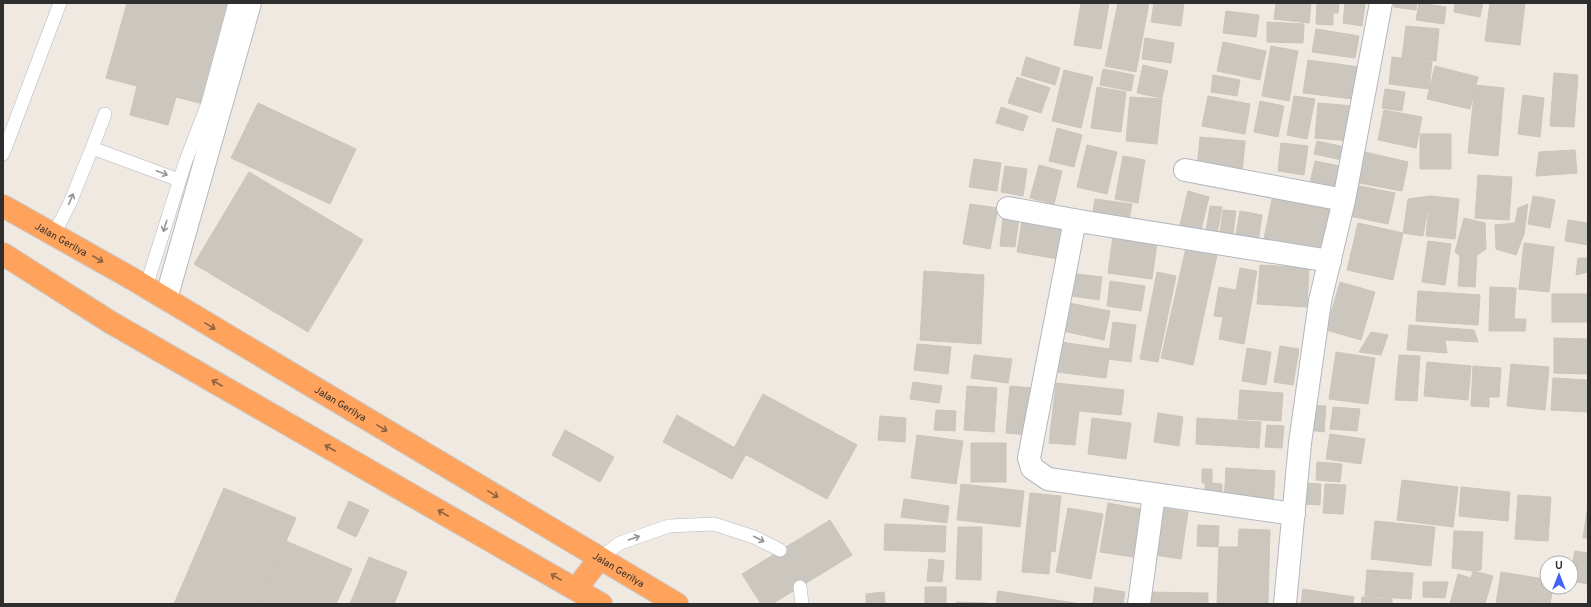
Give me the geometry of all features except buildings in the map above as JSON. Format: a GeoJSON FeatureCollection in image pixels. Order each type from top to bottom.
{"type":"FeatureCollection","features":[{"type":"Feature","properties":{"kind":"highway","name":"Jalan Gerilya"},"geometry":{"type":"LineString","coordinates":[[3,206],[146,287],[677,604]]}},
{"type":"Feature","properties":{"kind":"highway"},"geometry":{"type":"LineString","coordinates":[[3,254],[110,322],[602,604]]}},
{"type":"Feature","properties":{"kind":"highway"},"geometry":{"type":"LineString","coordinates":[[576,589],[600,558]]}},
{"type":"Feature","properties":{"kind":"street"},"geometry":{"type":"LineString","coordinates":[[166,300],[250,3]]}},
{"type":"Feature","properties":{"kind":"street"},"geometry":{"type":"LineString","coordinates":[[1285,604],[1300,443],[1320,301],[1344,200],[1381,3]]}},
{"type":"Feature","properties":{"kind":"street"},"geometry":{"type":"LineString","coordinates":[[1185,170],[1344,200]]}},
{"type":"Feature","properties":{"kind":"street"},"geometry":{"type":"LineString","coordinates":[[1008,208],[1330,260]]}},
{"type":"Feature","properties":{"kind":"street"},"geometry":{"type":"LineString","coordinates":[[1075,220],[1029,458],[1032,468],[1048,479],[1294,514]]}},
{"type":"Feature","properties":{"kind":"street"},"geometry":{"type":"LineString","coordinates":[[1139,604],[1154,495]]}},
{"type":"Feature","properties":{"kind":"lane"},"geometry":{"type":"LineString","coordinates":[[3,154],[60,3]]}},
{"type":"Feature","properties":{"kind":"lane"},"geometry":{"type":"LineString","coordinates":[[146,287],[179,180],[208,103],[235,3]]}},
{"type":"Feature","properties":{"kind":"lane"},"geometry":{"type":"LineString","coordinates":[[54,234],[70,203],[105,114]]}},
{"type":"Feature","properties":{"kind":"lane"},"geometry":{"type":"LineString","coordinates":[[92,148],[179,180]]}},
{"type":"Feature","properties":{"kind":"lane"},"geometry":{"type":"LineString","coordinates":[[600,558],[620,543],[669,526],[706,524],[714,524],[754,537],[780,550]]}},
{"type":"Feature","properties":{"kind":"lane"},"geometry":{"type":"LineString","coordinates":[[800,587],[802,604]]}}]}
